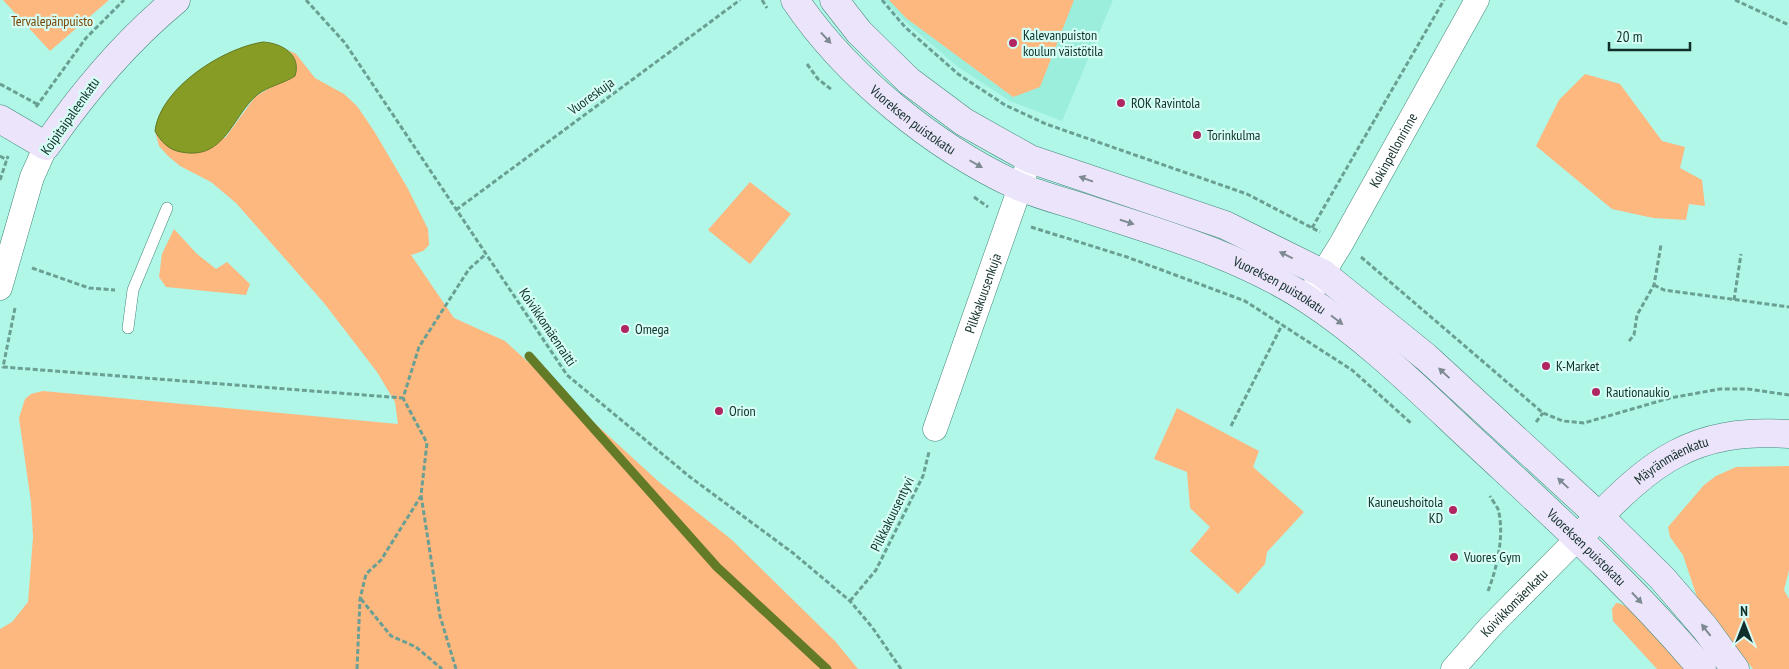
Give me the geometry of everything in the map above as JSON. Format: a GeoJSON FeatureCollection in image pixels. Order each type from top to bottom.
{"type":"FeatureCollection","features":[{"type":"Feature","properties":{"kind":"main road","name":"Koipitaipaleenkatu"},"geometry":{"type":"LineString","coordinates":[[46,146],[73,106],[105,68],[148,23],[176,0]]}},
{"type":"Feature","properties":{"kind":"main road","name":"Vuoreksen puistokatu"},"geometry":{"type":"LineString","coordinates":[[795,0],[807,18],[876,92],[942,143],[1020,187],[1203,247],[1253,268],[1307,299],[1340,322],[1405,377],[1616,576],[1702,669]]}},
{"type":"Feature","properties":{"kind":"main road","name":"Vuoreksen puistokatu"},"geometry":{"type":"LineString","coordinates":[[834,0],[859,32],[909,81],[964,122],[1030,159],[1225,225],[1322,273],[1426,357],[1599,516],[1662,578],[1705,628],[1735,669]]}},
{"type":"Feature","properties":{"kind":"main road"},"geometry":{"type":"LineString","coordinates":[[0,119],[46,146]]}},
{"type":"Feature","properties":{"kind":"main road","name":"Mäyränmäenkatu"},"geometry":{"type":"LineString","coordinates":[[1577,539],[1636,481],[1665,460],[1694,445],[1727,435],[1760,432],[1789,434]]}},
{"type":"Feature","properties":{"kind":"street","name":"Kokinpellonrinne"},"geometry":{"type":"LineString","coordinates":[[1307,299],[1341,244],[1477,0]]}},
{"type":"Feature","properties":{"kind":"street","name":"Koipitaipaleenkatu"},"geometry":{"type":"LineString","coordinates":[[8,295],[32,177],[46,146]]}},
{"type":"Feature","properties":{"kind":"street","name":"Pilkkakuusenkuja"},"geometry":{"type":"LineString","coordinates":[[934,429],[1030,159]]}},
{"type":"Feature","properties":{"kind":"street","name":"Koivikkomäenkatu"},"geometry":{"type":"LineString","coordinates":[[1453,669],[1490,627],[1577,539]]}},
{"type":"Feature","properties":{"kind":"lane"},"geometry":{"type":"LineString","coordinates":[[128,328],[132,292],[166,208]]}},
{"type":"Feature","properties":{"kind":"path","name":"Koivikkomäenraitti"},"geometry":{"type":"LineString","coordinates":[[306,0],[345,43],[567,375],[690,477],[793,553],[850,600],[872,627],[900,669]]}},
{"type":"Feature","properties":{"kind":"path","name":"Vuoreskuja"},"geometry":{"type":"LineString","coordinates":[[456,210],[740,0]]}},
{"type":"Feature","properties":{"kind":"path"},"geometry":{"type":"LineString","coordinates":[[762,0],[770,12]]}},
{"type":"Feature","properties":{"kind":"path"},"geometry":{"type":"LineString","coordinates":[[1312,228],[1444,0]]}},
{"type":"Feature","properties":{"kind":"path"},"geometry":{"type":"LineString","coordinates":[[1735,0],[1789,25]]}},
{"type":"Feature","properties":{"kind":"path"},"geometry":{"type":"LineString","coordinates":[[802,56],[818,79],[834,92]]}},
{"type":"Feature","properties":{"kind":"path"},"geometry":{"type":"LineString","coordinates":[[0,84],[38,104]]}},
{"type":"Feature","properties":{"kind":"path"},"geometry":{"type":"LineString","coordinates":[[0,156],[7,160]]}},
{"type":"Feature","properties":{"kind":"path"},"geometry":{"type":"LineString","coordinates":[[970,194],[1009,221],[1127,257],[1245,301],[1352,370],[1416,428]]}},
{"type":"Feature","properties":{"kind":"path"},"geometry":{"type":"LineString","coordinates":[[1629,341],[1634,335],[1637,315],[1654,285],[1661,245]]}},
{"type":"Feature","properties":{"kind":"path"},"geometry":{"type":"LineString","coordinates":[[456,669],[440,616],[421,495],[427,443],[403,398],[419,346],[469,269],[486,254]]}},
{"type":"Feature","properties":{"kind":"path"},"geometry":{"type":"LineString","coordinates":[[1734,300],[1741,254]]}},
{"type":"Feature","properties":{"kind":"path"},"geometry":{"type":"LineString","coordinates":[[27,266],[89,288],[132,292]]}},
{"type":"Feature","properties":{"kind":"path"},"geometry":{"type":"LineString","coordinates":[[1654,285],[1664,290],[1789,307]]}},
{"type":"Feature","properties":{"kind":"path"},"geometry":{"type":"LineString","coordinates":[[8,295],[12,318],[2,367],[403,398]]}},
{"type":"Feature","properties":{"kind":"path"},"geometry":{"type":"LineString","coordinates":[[1231,426],[1282,325]]}},
{"type":"Feature","properties":{"kind":"path"},"geometry":{"type":"LineString","coordinates":[[1543,413],[1563,421],[1584,423],[1670,398],[1720,389],[1748,389],[1789,395]]}},
{"type":"Feature","properties":{"kind":"path","name":"Pilkkakuusentyvi"},"geometry":{"type":"LineString","coordinates":[[850,600],[876,570],[923,476],[934,429]]}},
{"type":"Feature","properties":{"kind":"path"},"geometry":{"type":"LineString","coordinates":[[1485,491],[1498,509],[1500,532],[1493,578],[1486,597]]}},
{"type":"Feature","properties":{"kind":"path"},"geometry":{"type":"LineString","coordinates":[[357,669],[360,599],[366,574],[381,560],[421,495]]}},
{"type":"Feature","properties":{"kind":"path"},"geometry":{"type":"LineString","coordinates":[[360,599],[391,636],[416,647],[442,669]]}},
{"type":"Feature","properties":{"kind":"shaded area","name":"Kalevanpuiston koulun väistötila"},"geometry":{"type":"Polygon","coordinates":[[[884,0],[1113,0],[1062,121],[1010,101],[958,67],[902,19],[884,0]]]}},
{"type":"Feature","properties":{"kind":"shaded area"},"geometry":{"type":"Polygon","coordinates":[[[263,42],[283,47],[293,56],[296,68],[295,76],[257,95],[248,104],[226,135],[208,150],[196,153],[181,152],[169,147],[160,139],[155,131],[159,115],[168,100],[181,86],[213,61],[230,52],[263,42]]]}},
{"type":"Feature","properties":{"kind":"green space","name":"Tervalepänpuisto"},"geometry":{"type":"Polygon","coordinates":[[[3,0],[109,0],[50,51],[3,0]]]}},
{"type":"Feature","properties":{"kind":"green space","name":"Kalevanpuiston koulun väistötila"},"geometry":{"type":"Polygon","coordinates":[[[889,0],[1074,0],[1040,87],[1013,97],[906,18],[889,0]]]}},
{"type":"Feature","properties":{"kind":"green space"},"geometry":{"type":"Polygon","coordinates":[[[288,50],[296,54],[315,78],[344,94],[357,106],[374,131],[407,187],[428,229],[429,245],[423,251],[411,255],[454,318],[505,341],[659,482],[732,540],[835,641],[858,669],[0,669],[0,629],[12,622],[28,602],[33,537],[31,502],[19,418],[25,399],[31,394],[43,391],[398,424],[395,402],[377,372],[324,303],[236,203],[211,182],[180,166],[159,146],[155,131],[160,140],[225,138],[255,97],[271,87],[293,55],[288,50]]]}},
{"type":"Feature","properties":{"kind":"green space"},"geometry":{"type":"Polygon","coordinates":[[[1585,74],[1620,84],[1662,141],[1685,147],[1680,168],[1702,180],[1705,206],[1689,204],[1686,220],[1653,218],[1612,209],[1536,146],[1559,100],[1585,74]]]}},
{"type":"Feature","properties":{"kind":"green space"},"geometry":{"type":"Polygon","coordinates":[[[750,182],[791,214],[750,264],[708,230],[750,182]]]}},
{"type":"Feature","properties":{"kind":"green space"},"geometry":{"type":"Polygon","coordinates":[[[174,229],[197,254],[216,269],[227,262],[250,284],[246,295],[166,287],[159,277],[162,254],[174,229]]]}},
{"type":"Feature","properties":{"kind":"green space"},"geometry":{"type":"Polygon","coordinates":[[[1177,408],[1259,451],[1253,467],[1304,512],[1267,552],[1265,564],[1238,594],[1190,551],[1210,527],[1190,508],[1187,472],[1154,459],[1177,408]]]}},
{"type":"Feature","properties":{"kind":"green space"},"geometry":{"type":"Polygon","coordinates":[[[1789,466],[1789,570],[1784,590],[1789,599],[1789,669],[1753,669],[1698,600],[1683,555],[1670,537],[1668,527],[1704,485],[1716,476],[1736,467],[1789,466]]]}},
{"type":"Feature","properties":{"kind":"green space"},"geometry":{"type":"Polygon","coordinates":[[[1616,603],[1623,605],[1642,620],[1686,669],[1657,669],[1613,621],[1612,609],[1616,603]]]}},
{"type":"Feature","properties":{"kind":"waterway"},"geometry":{"type":"LineString","coordinates":[[529,356],[717,567],[827,669]]}},
{"type":"Feature","properties":{"kind":"place","name":"Kalevanpuiston koulun väistötila"},"geometry":{"type":"Point","coordinates":[1013,43]}},
{"type":"Feature","properties":{"kind":"place","name":"ROK Ravintola"},"geometry":{"type":"Point","coordinates":[1121,103]}},
{"type":"Feature","properties":{"kind":"place","name":"Torinkulma"},"geometry":{"type":"Point","coordinates":[1197,135]}},
{"type":"Feature","properties":{"kind":"place","name":"Omega"},"geometry":{"type":"Point","coordinates":[625,329]}},
{"type":"Feature","properties":{"kind":"place","name":"K-Market"},"geometry":{"type":"Point","coordinates":[1546,366]}},
{"type":"Feature","properties":{"kind":"place","name":"Rautionaukio"},"geometry":{"type":"Point","coordinates":[1596,392]}},
{"type":"Feature","properties":{"kind":"place","name":"Orion"},"geometry":{"type":"Point","coordinates":[719,411]}},
{"type":"Feature","properties":{"kind":"place","name":"Kauneushoitola KD"},"geometry":{"type":"Point","coordinates":[1453,510]}},
{"type":"Feature","properties":{"kind":"place","name":"Vuores Gym"},"geometry":{"type":"Point","coordinates":[1454,557]}}]}
